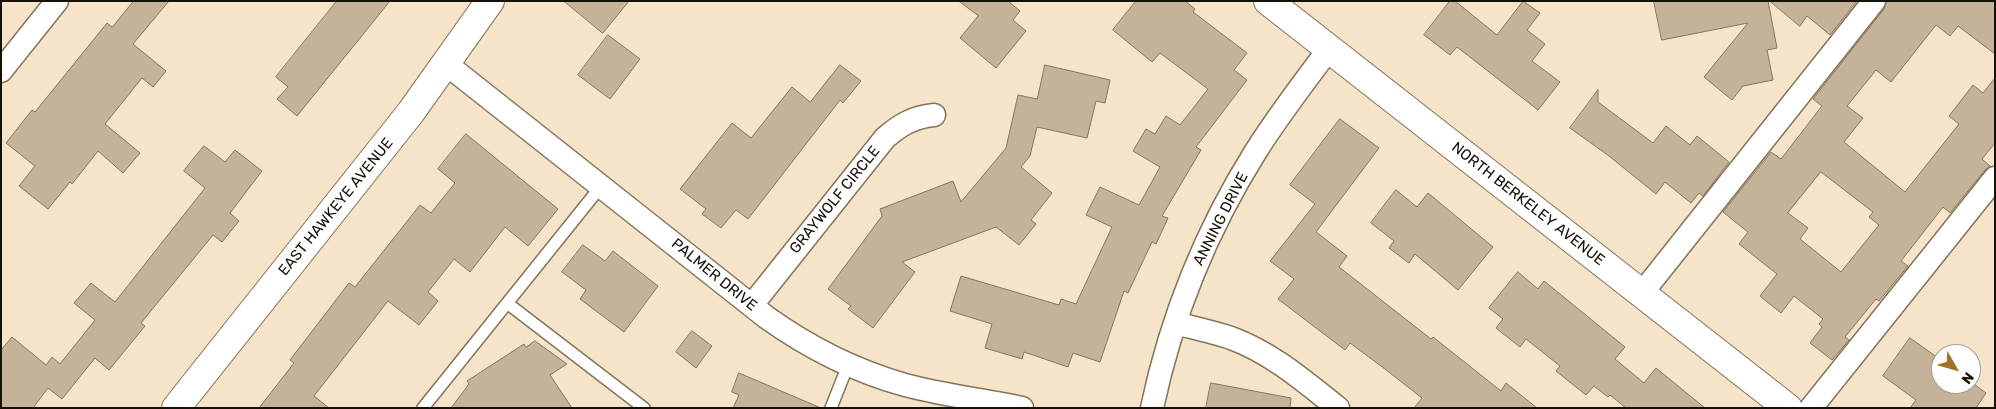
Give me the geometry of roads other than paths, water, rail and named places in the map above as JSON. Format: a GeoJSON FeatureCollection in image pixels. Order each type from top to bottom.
{"type":"FeatureCollection","features":[{"type":"Feature","properties":{"kind":"street"},"geometry":{"type":"LineString","coordinates":[[1,71],[56,1]]}},
{"type":"Feature","properties":{"kind":"street","name":"EAST HAWKEYE AVENUE"},"geometry":{"type":"LineString","coordinates":[[176,408],[411,112],[490,1]]}},
{"type":"Feature","properties":{"kind":"street","name":"NORTH BERKELEY AVENUE"},"geometry":{"type":"LineString","coordinates":[[1268,1],[1788,408]]}},
{"type":"Feature","properties":{"kind":"street"},"geometry":{"type":"LineString","coordinates":[[1642,293],[1874,1]]}},
{"type":"Feature","properties":{"kind":"street","name":"ANNING DRIVE"},"geometry":{"type":"LineString","coordinates":[[1152,408],[1175,323],[1198,263],[1241,178],[1272,127],[1330,49]]}},
{"type":"Feature","properties":{"kind":"street","name":"PALMER DRIVE"},"geometry":{"type":"LineString","coordinates":[[445,63],[752,305],[802,341],[848,365],[907,386],[1022,408]]}},
{"type":"Feature","properties":{"kind":"street","name":"GRAYWOLF CIRCLE"},"geometry":{"type":"LineString","coordinates":[[752,305],[885,138],[908,121],[934,115]]}},
{"type":"Feature","properties":{"kind":"street"},"geometry":{"type":"LineString","coordinates":[[1811,408],[1995,178]]}},
{"type":"Feature","properties":{"kind":"street"},"geometry":{"type":"LineString","coordinates":[[1175,323],[1232,338],[1251,347],[1285,367],[1338,408]]}},
{"type":"Feature","properties":{"kind":"lane"},"geometry":{"type":"LineString","coordinates":[[423,408],[602,185]]}},
{"type":"Feature","properties":{"kind":"lane"},"geometry":{"type":"LineString","coordinates":[[507,303],[644,408]]}},
{"type":"Feature","properties":{"kind":"lane"},"geometry":{"type":"LineString","coordinates":[[831,408],[848,365]]}}]}
